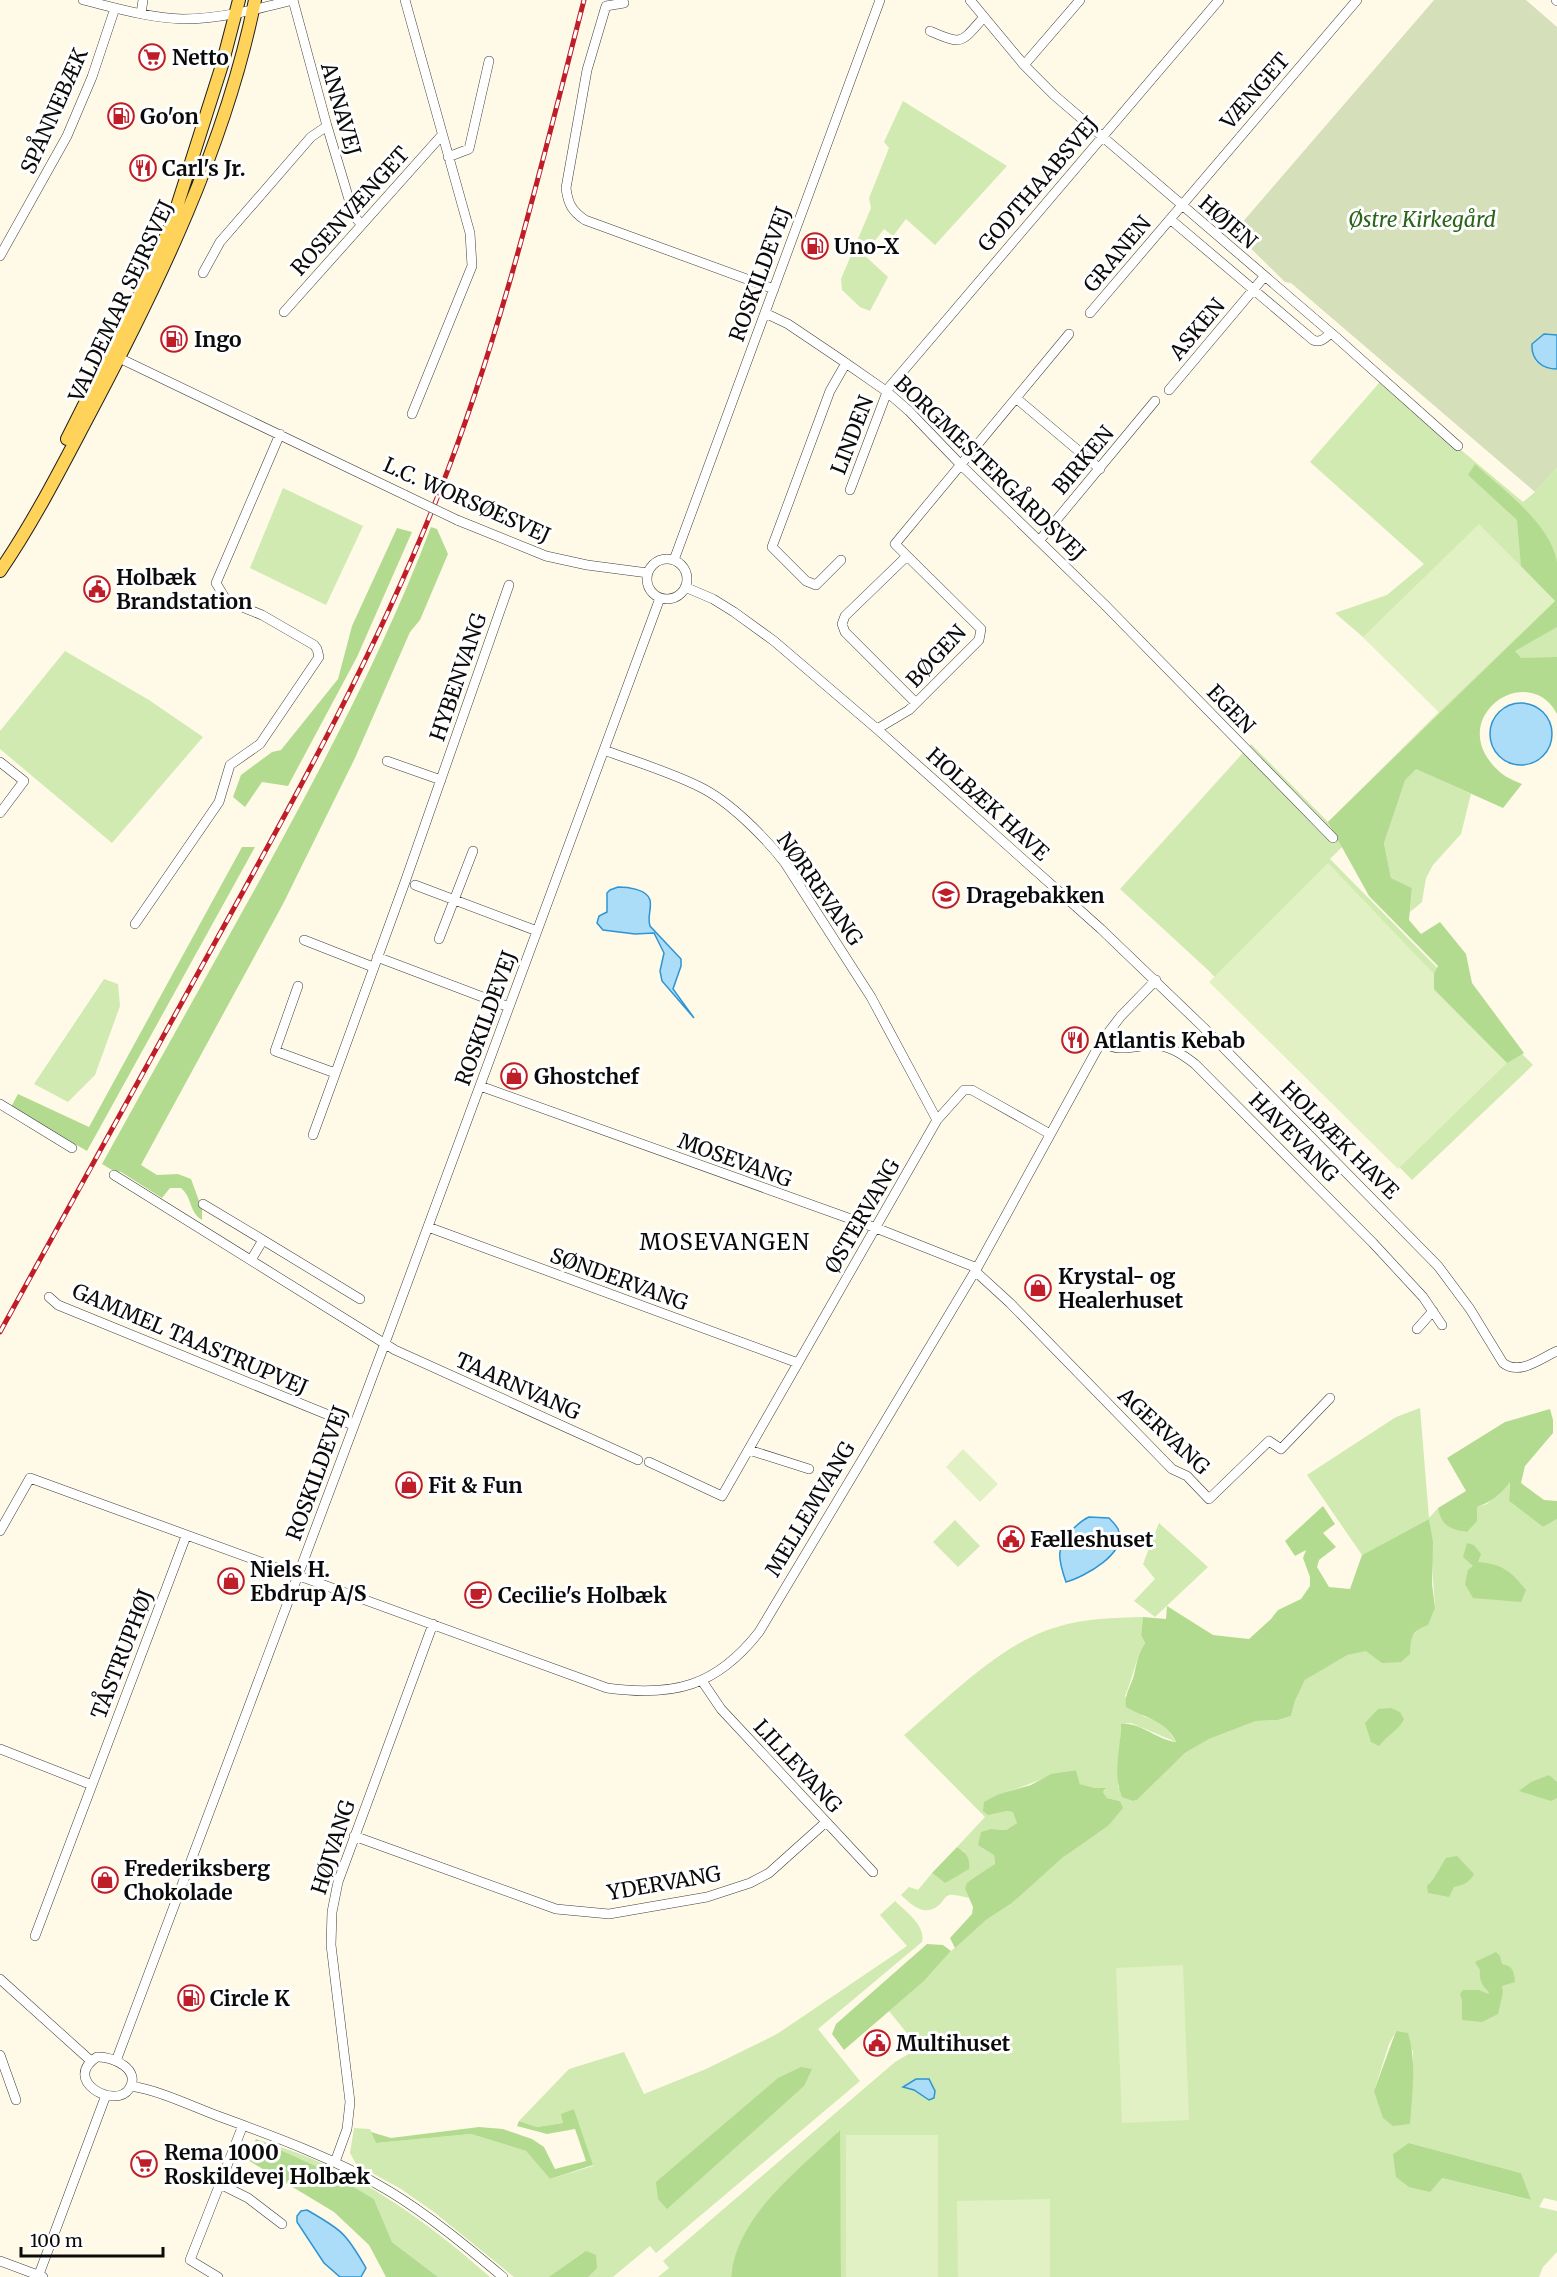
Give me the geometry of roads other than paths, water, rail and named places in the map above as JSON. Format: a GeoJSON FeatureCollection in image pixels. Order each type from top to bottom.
{"type":"FeatureCollection","features":[{"type":"Feature","properties":{"kind":"main road","name":"VALDEMAR SEJRSVEJ"},"geometry":{"type":"LineString","coordinates":[[0,571],[64,461],[115,356],[153,268],[173,219],[222,65],[239,0]]}},
{"type":"Feature","properties":{"kind":"main road","name":"VALDEMAR SEJRSVEJ"},"geometry":{"type":"LineString","coordinates":[[0,557],[51,471],[161,272],[225,115],[254,5]]}},
{"type":"Feature","properties":{"kind":"street"},"geometry":{"type":"LineString","coordinates":[[83,0],[141,14],[184,19],[236,14],[254,5],[293,0]]}},
{"type":"Feature","properties":{"kind":"street"},"geometry":{"type":"LineString","coordinates":[[141,14],[143,0]]}},
{"type":"Feature","properties":{"kind":"street","name":"ANNAVEJ"},"geometry":{"type":"LineString","coordinates":[[293,0],[354,216],[361,224]]}},
{"type":"Feature","properties":{"kind":"street"},"geometry":{"type":"LineString","coordinates":[[405,0],[470,233],[472,266],[412,414]]}},
{"type":"Feature","properties":{"kind":"street","name":"ROSKILDEVEJ"},"geometry":{"type":"LineString","coordinates":[[674,560],[880,0]]}},
{"type":"Feature","properties":{"kind":"street","name":"HØJEN"},"geometry":{"type":"LineString","coordinates":[[970,0],[1024,65],[1054,95],[1331,333],[1458,446]]}},
{"type":"Feature","properties":{"kind":"street"},"geometry":{"type":"LineString","coordinates":[[1024,65],[1080,0]]}},
{"type":"Feature","properties":{"kind":"street","name":"GODTHAABSVEJ"},"geometry":{"type":"LineString","coordinates":[[886,392],[1219,0]]}},
{"type":"Feature","properties":{"kind":"street","name":"VÆNGET"},"geometry":{"type":"LineString","coordinates":[[1181,206],[1357,0]]}},
{"type":"Feature","properties":{"kind":"street"},"geometry":{"type":"LineString","coordinates":[[624,3],[606,6],[586,70],[566,188],[568,203],[574,212],[585,220],[774,288]]}},
{"type":"Feature","properties":{"kind":"street","name":"SPÅNNEBÆK"},"geometry":{"type":"LineString","coordinates":[[0,256],[67,136],[92,77],[115,8]]}},
{"type":"Feature","properties":{"kind":"street"},"geometry":{"type":"LineString","coordinates":[[930,31],[959,41],[964,39],[984,17]]}},
{"type":"Feature","properties":{"kind":"street"},"geometry":{"type":"LineString","coordinates":[[448,157],[469,149],[489,61]]}},
{"type":"Feature","properties":{"kind":"street"},"geometry":{"type":"LineString","coordinates":[[202,273],[220,242],[311,137],[327,126]]}},
{"type":"Feature","properties":{"kind":"street","name":"ROSENVÆNGET"},"geometry":{"type":"LineString","coordinates":[[284,312],[442,135]]}},
{"type":"Feature","properties":{"kind":"street","name":"GRANEN"},"geometry":{"type":"LineString","coordinates":[[1090,313],[1181,206]]}},
{"type":"Feature","properties":{"kind":"street","name":"GRANEN"},"geometry":{"type":"LineString","coordinates":[[1170,219],[1252,290]]}},
{"type":"Feature","properties":{"kind":"street","name":"ASKEN"},"geometry":{"type":"LineString","coordinates":[[1169,390],[1264,277]]}},
{"type":"Feature","properties":{"kind":"street","name":"ASKEN"},"geometry":{"type":"LineString","coordinates":[[1252,290],[1313,340],[1318,342],[1331,333]]}},
{"type":"Feature","properties":{"kind":"street","name":"BORGMESTERGÅRDSVEJ"},"geometry":{"type":"LineString","coordinates":[[765,313],[788,324],[846,363],[909,411],[1104,604]]}},
{"type":"Feature","properties":{"kind":"street"},"geometry":{"type":"LineString","coordinates":[[907,556],[895,544],[1069,333]]}},
{"type":"Feature","properties":{"kind":"street","name":"L.C. WORSØESVEJ"},"geometry":{"type":"LineString","coordinates":[[115,356],[458,520],[546,556],[587,565],[648,573]]}},
{"type":"Feature","properties":{"kind":"street"},"geometry":{"type":"LineString","coordinates":[[841,560],[816,585],[806,582],[772,547],[830,392],[846,363]]}},
{"type":"Feature","properties":{"kind":"street","name":"LINDEN"},"geometry":{"type":"LineString","coordinates":[[850,489],[886,392]]}},
{"type":"Feature","properties":{"kind":"street"},"geometry":{"type":"LineString","coordinates":[[1016,398],[1100,469]]}},
{"type":"Feature","properties":{"kind":"street","name":"BIRKEN"},"geometry":{"type":"LineString","coordinates":[[1039,542],[1155,401]]}},
{"type":"Feature","properties":{"kind":"street"},"geometry":{"type":"LineString","coordinates":[[135,924],[219,802],[230,765],[260,744],[319,657],[317,649],[310,642],[256,612],[227,600],[216,583],[280,434]]}},
{"type":"Feature","properties":{"kind":"street","name":"BØGEN"},"geometry":{"type":"LineString","coordinates":[[877,729],[902,715],[916,703],[979,640],[982,632],[907,556],[845,616],[842,624],[845,632],[916,703]]}},
{"type":"Feature","properties":{"kind":"street"},"geometry":{"type":"LineString","coordinates":[[661,559],[674,560],[686,571],[685,587],[675,597],[660,598],[648,585],[650,567],[661,559]]}},
{"type":"Feature","properties":{"kind":"street","name":"HYBENVANG"},"geometry":{"type":"LineString","coordinates":[[313,1135],[375,962],[410,884],[441,780],[509,585]]}},
{"type":"Feature","properties":{"kind":"street","name":"HOLBÆK HAVE"},"geometry":{"type":"LineString","coordinates":[[685,587],[712,599],[756,627],[877,729],[1095,923],[1156,981],[1438,1266],[1470,1309],[1500,1360],[1509,1368],[1521,1368],[1557,1351]]}},
{"type":"Feature","properties":{"kind":"street","name":"ROSKILDEVEJ"},"geometry":{"type":"LineString","coordinates":[[116,2061],[385,1343],[660,598]]}},
{"type":"Feature","properties":{"kind":"street","name":"EGEN"},"geometry":{"type":"LineString","coordinates":[[1104,604],[1333,838]]}},
{"type":"Feature","properties":{"kind":"street","name":"NØRREVANG"},"geometry":{"type":"LineString","coordinates":[[604,750],[700,787],[740,817],[775,851],[871,997],[937,1120]]}},
{"type":"Feature","properties":{"kind":"street"},"geometry":{"type":"LineString","coordinates":[[387,761],[441,780]]}},
{"type":"Feature","properties":{"kind":"street"},"geometry":{"type":"LineString","coordinates":[[0,762],[24,781],[0,813]]}},
{"type":"Feature","properties":{"kind":"street"},"geometry":{"type":"LineString","coordinates":[[439,939],[473,851]]}},
{"type":"Feature","properties":{"kind":"street","name":"ROSKILDEVEJ"},"geometry":{"type":"LineString","coordinates":[[410,884],[537,931]]}},
{"type":"Feature","properties":{"kind":"street"},"geometry":{"type":"LineString","coordinates":[[304,940],[509,1007]]}},
{"type":"Feature","properties":{"kind":"street","name":"MELLEMVANG"},"geometry":{"type":"LineString","coordinates":[[298,1576],[607,1688],[639,1692],[668,1690],[702,1681],[738,1656],[759,1632],[976,1269],[1101,1042],[1121,1016],[1156,981]]}},
{"type":"Feature","properties":{"kind":"street"},"geometry":{"type":"LineString","coordinates":[[298,986],[275,1051],[335,1073]]}},
{"type":"Feature","properties":{"kind":"street","name":"HAVEVANG"},"geometry":{"type":"LineString","coordinates":[[1101,1042],[1117,1050],[1153,1045],[1168,1047],[1195,1064],[1373,1243],[1433,1311],[1442,1325]]}},
{"type":"Feature","properties":{"kind":"street","name":"MOSEVANG"},"geometry":{"type":"LineString","coordinates":[[480,1086],[876,1228],[976,1269]]}},
{"type":"Feature","properties":{"kind":"street","name":"ØSTERVANG"},"geometry":{"type":"LineString","coordinates":[[649,1462],[722,1496],[937,1120],[961,1093],[967,1089],[1050,1134]]}},
{"type":"Feature","properties":{"kind":"street"},"geometry":{"type":"LineString","coordinates":[[1,1107],[72,1148]]}},
{"type":"Feature","properties":{"kind":"street","name":"TAARNVANG"},"geometry":{"type":"LineString","coordinates":[[114,1174],[395,1350],[638,1461]]}},
{"type":"Feature","properties":{"kind":"street"},"geometry":{"type":"LineString","coordinates":[[203,1204],[360,1299]]}},
{"type":"Feature","properties":{"kind":"street","name":"SØNDERVANG"},"geometry":{"type":"LineString","coordinates":[[428,1227],[798,1363]]}},
{"type":"Feature","properties":{"kind":"street"},"geometry":{"type":"LineString","coordinates":[[251,1260],[263,1240]]}},
{"type":"Feature","properties":{"kind":"street","name":"AGERVANG"},"geometry":{"type":"LineString","coordinates":[[976,1269],[1172,1469],[1187,1476],[1209,1499],[1269,1442],[1281,1449],[1330,1398]]}},
{"type":"Feature","properties":{"kind":"street","name":"GAMMEL TAASTRUPVEJ"},"geometry":{"type":"LineString","coordinates":[[48,1297],[58,1305],[353,1425]]}},
{"type":"Feature","properties":{"kind":"street"},"geometry":{"type":"LineString","coordinates":[[1417,1329],[1433,1311]]}},
{"type":"Feature","properties":{"kind":"street"},"geometry":{"type":"LineString","coordinates":[[749,1450],[809,1469]]}},
{"type":"Feature","properties":{"kind":"street"},"geometry":{"type":"LineString","coordinates":[[0,1531],[30,1478],[298,1576]]}},
{"type":"Feature","properties":{"kind":"street","name":"TÅSTRUPHØJ"},"geometry":{"type":"LineString","coordinates":[[35,1936],[186,1536]]}},
{"type":"Feature","properties":{"kind":"street","name":"HØJVANG"},"geometry":{"type":"LineString","coordinates":[[335,2162],[346,2129],[350,2102],[331,1945],[332,1912],[338,1882],[354,1836],[433,1624]]}},
{"type":"Feature","properties":{"kind":"street","name":"LILLEVANG"},"geometry":{"type":"LineString","coordinates":[[702,1681],[721,1709],[873,1872]]}},
{"type":"Feature","properties":{"kind":"street"},"geometry":{"type":"LineString","coordinates":[[0,1749],[92,1785]]}},
{"type":"Feature","properties":{"kind":"street","name":"YDERVANG"},"geometry":{"type":"LineString","coordinates":[[354,1836],[556,1909],[609,1914],[707,1897],[750,1883],[781,1863],[826,1822]]}},
{"type":"Feature","properties":{"kind":"street"},"geometry":{"type":"LineString","coordinates":[[0,1979],[91,2061]]}},
{"type":"Feature","properties":{"kind":"street"},"geometry":{"type":"LineString","coordinates":[[0,2055],[16,2100]]}},
{"type":"Feature","properties":{"kind":"street"},"geometry":{"type":"LineString","coordinates":[[97,2057],[116,2061],[126,2066],[130,2072],[131,2086],[125,2094],[119,2097],[97,2092],[85,2080],[84,2072],[91,2061],[97,2057]]}},
{"type":"Feature","properties":{"kind":"street"},"geometry":{"type":"LineString","coordinates":[[131,2086],[183,2102],[335,2162],[408,2204],[454,2236],[502,2277]]}},
{"type":"Feature","properties":{"kind":"street"},"geometry":{"type":"LineString","coordinates":[[0,2261],[40,2277],[106,2095]]}},
{"type":"Feature","properties":{"kind":"street"},"geometry":{"type":"LineString","coordinates":[[218,2277],[190,2260],[243,2125]]}},
{"type":"Feature","properties":{"kind":"street"},"geometry":{"type":"LineString","coordinates":[[220,2184],[248,2198],[282,2224]]}},
{"type":"Feature","properties":{"kind":"water"},"geometry":{"type":"Polygon","coordinates":[[[1544,334],[1557,335],[1557,369],[1542,365],[1533,355],[1532,344],[1544,334]]]}},
{"type":"Feature","properties":{"kind":"water"},"geometry":{"type":"Polygon","coordinates":[[[1515,703],[1527,703],[1543,712],[1550,722],[1552,734],[1550,746],[1543,756],[1527,765],[1515,765],[1504,760],[1495,751],[1490,740],[1490,728],[1495,717],[1504,708],[1515,703]]]}},
{"type":"Feature","properties":{"kind":"water"},"geometry":{"type":"Polygon","coordinates":[[[618,887],[636,889],[648,896],[650,926],[681,959],[681,966],[673,989],[694,1018],[662,981],[660,971],[664,953],[654,933],[635,934],[603,930],[597,923],[599,916],[607,912],[607,893],[618,887]]]}},
{"type":"Feature","properties":{"kind":"water"},"geometry":{"type":"Polygon","coordinates":[[[1089,1517],[1111,1520],[1118,1529],[1120,1538],[1117,1547],[1103,1563],[1066,1582],[1060,1560],[1063,1542],[1073,1529],[1089,1517]]]}},
{"type":"Feature","properties":{"kind":"water"},"geometry":{"type":"Polygon","coordinates":[[[916,2079],[929,2079],[935,2091],[934,2098],[929,2100],[914,2090],[903,2087],[916,2079]]]}},
{"type":"Feature","properties":{"kind":"water"},"geometry":{"type":"Polygon","coordinates":[[[307,2210],[336,2228],[348,2240],[366,2268],[361,2277],[340,2277],[324,2263],[297,2222],[297,2216],[301,2211],[307,2210]]]}},
{"type":"Feature","properties":{"kind":"railway"},"geometry":{"type":"LineString","coordinates":[[0,1332],[244,891],[334,723],[415,552],[462,433],[501,310],[536,187],[584,0]]}},
{"type":"Feature","properties":{"kind":"place","name":"Netto"},"geometry":{"type":"Point","coordinates":[152,57]}},
{"type":"Feature","properties":{"kind":"place","name":"Go'on"},"geometry":{"type":"Point","coordinates":[121,116]}},
{"type":"Feature","properties":{"kind":"place","name":"Carl's Jr."},"geometry":{"type":"Point","coordinates":[143,168]}},
{"type":"Feature","properties":{"kind":"place","name":"Uno-X"},"geometry":{"type":"Point","coordinates":[815,246]}},
{"type":"Feature","properties":{"kind":"place","name":"Ingo"},"geometry":{"type":"Point","coordinates":[174,339]}},
{"type":"Feature","properties":{"kind":"place","name":"Holbæk Brandstation"},"geometry":{"type":"Point","coordinates":[97,589]}},
{"type":"Feature","properties":{"kind":"place","name":"Dragebakken"},"geometry":{"type":"Point","coordinates":[946,895]}},
{"type":"Feature","properties":{"kind":"place","name":"Atlantis Kebab"},"geometry":{"type":"Point","coordinates":[1075,1040]}},
{"type":"Feature","properties":{"kind":"place","name":"Ghostchef"},"geometry":{"type":"Point","coordinates":[514,1076]}},
{"type":"Feature","properties":{"kind":"place","name":"Krystal- og Healerhuset"},"geometry":{"type":"Point","coordinates":[1038,1288]}},
{"type":"Feature","properties":{"kind":"place","name":"Fit & Fun"},"geometry":{"type":"Point","coordinates":[409,1485]}},
{"type":"Feature","properties":{"kind":"place","name":"Fælleshuset"},"geometry":{"type":"Point","coordinates":[1011,1539]}},
{"type":"Feature","properties":{"kind":"place","name":"Niels H. Ebdrup A/S"},"geometry":{"type":"Point","coordinates":[231,1581]}},
{"type":"Feature","properties":{"kind":"place","name":"Cecilie's Holbæk"},"geometry":{"type":"Point","coordinates":[478,1595]}},
{"type":"Feature","properties":{"kind":"place","name":"Frederiksberg Chokolade"},"geometry":{"type":"Point","coordinates":[105,1880]}},
{"type":"Feature","properties":{"kind":"place","name":"Circle K"},"geometry":{"type":"Point","coordinates":[191,1998]}},
{"type":"Feature","properties":{"kind":"place","name":"Multihuset"},"geometry":{"type":"Point","coordinates":[877,2043]}},
{"type":"Feature","properties":{"kind":"place","name":"Rema 1000 Roskildevej Holbæk"},"geometry":{"type":"Point","coordinates":[144,2164]}},
{"type":"Feature","properties":{"kind":"district","name":"MOSEVANGEN"},"geometry":{"type":"Point","coordinates":[725,1242]}},
{"type":"Feature","properties":{"kind":"park label","name":"Østre Kirkegård"},"geometry":{"type":"Point","coordinates":[1422,219]}}]}
